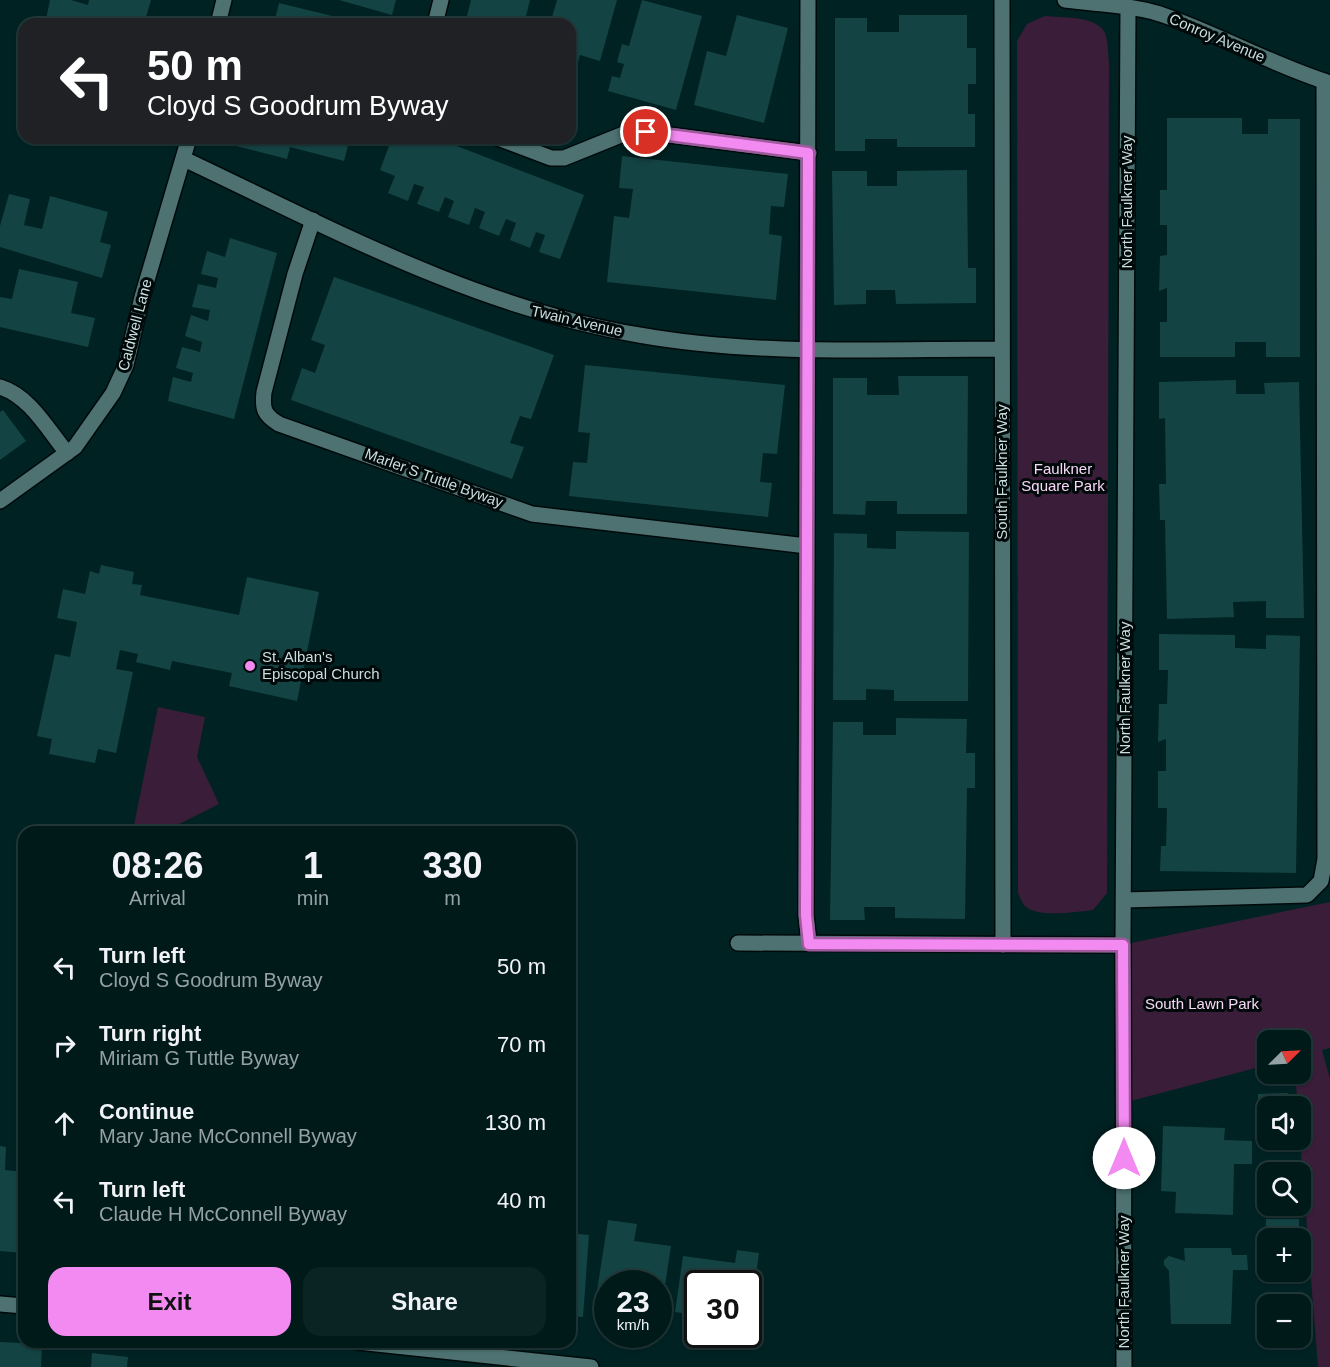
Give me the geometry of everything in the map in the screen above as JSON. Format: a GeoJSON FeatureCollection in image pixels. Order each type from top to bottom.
{"type":"FeatureCollection","features":[{"type":"Feature","properties":{"kind":"street"},"geometry":{"type":"LineString","coordinates":[[220,18],[224,0]]}},
{"type":"Feature","properties":{"kind":"street"},"geometry":{"type":"LineString","coordinates":[[436,18],[441,0]]}},
{"type":"Feature","properties":{"kind":"street"},"geometry":{"type":"LineString","coordinates":[[808,0],[805,734],[806,915],[809,944]]}},
{"type":"Feature","properties":{"kind":"street","name":"South Faulkner Way"},"geometry":{"type":"LineString","coordinates":[[1002,0],[1003,945]]}},
{"type":"Feature","properties":{"kind":"street","name":"Conroy Avenue"},"geometry":{"type":"LineString","coordinates":[[1065,0],[1158,14],[1297,73],[1327,82]]}},
{"type":"Feature","properties":{"kind":"street","name":"North Faulkner Way"},"geometry":{"type":"LineString","coordinates":[[1124,1367],[1123,945],[1128,8]]}},
{"type":"Feature","properties":{"kind":"street"},"geometry":{"type":"LineString","coordinates":[[1124,900],[1307,895],[1321,881],[1324,859],[1327,82]]}},
{"type":"Feature","properties":{"kind":"street"},"geometry":{"type":"LineString","coordinates":[[514,144],[551,158],[564,158],[626,133],[646,132],[808,153]]}},
{"type":"Feature","properties":{"kind":"street","name":"Caldwell Lane"},"geometry":{"type":"LineString","coordinates":[[0,501],[67,453],[95,422],[113,393],[126,365],[142,297],[188,144]]}},
{"type":"Feature","properties":{"kind":"street","name":"Twain Avenue"},"geometry":{"type":"LineString","coordinates":[[184,159],[457,284],[520,307],[581,324],[640,336],[806,349],[1001,349]]}},
{"type":"Feature","properties":{"kind":"street","name":"Marler S Tuttle Byway"},"geometry":{"type":"LineString","coordinates":[[313,220],[295,274],[264,392],[263,407],[267,416],[279,424],[532,514],[807,546]]}},
{"type":"Feature","properties":{"kind":"street"},"geometry":{"type":"LineString","coordinates":[[0,387],[17,394],[26,402],[67,453]]}},
{"type":"Feature","properties":{"kind":"street"},"geometry":{"type":"LineString","coordinates":[[738,943],[1123,945]]}},
{"type":"Feature","properties":{"kind":"street"},"geometry":{"type":"LineString","coordinates":[[0,1304],[18,1306]]}},
{"type":"Feature","properties":{"kind":"street"},"geometry":{"type":"LineString","coordinates":[[414,1348],[591,1367]]}},
{"type":"Feature","properties":{"kind":"green space","name":"Faulkner Square Park"},"geometry":{"type":"Polygon","coordinates":[[[1045,16],[1078,18],[1101,27],[1106,36],[1109,63],[1107,893],[1093,910],[1057,913],[1031,910],[1024,905],[1018,893],[1017,41],[1027,24],[1045,16]]]}},
{"type":"Feature","properties":{"kind":"green space"},"geometry":{"type":"Polygon","coordinates":[[[158,707],[205,717],[197,757],[219,804],[175,826],[134,825],[158,707]]]}},
{"type":"Feature","properties":{"kind":"green space","name":"South Lawn Park"},"geometry":{"type":"Polygon","coordinates":[[[1330,902],[1330,1048],[1322,1050],[1330,1079],[1330,1367],[1318,1367],[1311,1279],[1311,1228],[1307,1228],[1306,1216],[1311,1216],[1311,1162],[1302,1162],[1301,1150],[1311,1150],[1311,1096],[1297,1096],[1296,1084],[1311,1084],[1311,1030],[1257,1030],[1257,1068],[1127,1102],[1126,944],[1330,902]]]}},
{"type":"Feature","properties":{"kind":"building"},"geometry":{"type":"Polygon","coordinates":[[[50,0],[71,0],[88,5],[89,0],[151,0],[146,17],[149,18],[46,18],[50,0]]]}},
{"type":"Feature","properties":{"kind":"building"},"geometry":{"type":"Polygon","coordinates":[[[339,0],[396,0],[392,15],[339,0]]]}},
{"type":"Feature","properties":{"kind":"building"},"geometry":{"type":"Polygon","coordinates":[[[471,0],[530,0],[526,18],[466,18],[471,0]]]}},
{"type":"Feature","properties":{"kind":"building"},"geometry":{"type":"Polygon","coordinates":[[[557,0],[617,0],[600,61],[580,55],[576,70],[576,18],[552,18],[557,0]]]}},
{"type":"Feature","properties":{"kind":"building"},"geometry":{"type":"Polygon","coordinates":[[[642,0],[702,16],[676,110],[608,91],[612,76],[620,78],[624,64],[617,62],[622,44],[629,46],[642,0]]]}},
{"type":"Feature","properties":{"kind":"building"},"geometry":{"type":"Polygon","coordinates":[[[279,3],[340,18],[275,18],[279,3]]]}},
{"type":"Feature","properties":{"kind":"building"},"geometry":{"type":"Polygon","coordinates":[[[737,15],[788,28],[764,123],[694,105],[707,51],[726,56],[737,15]]]}},
{"type":"Feature","properties":{"kind":"building"},"geometry":{"type":"Polygon","coordinates":[[[899,15],[967,15],[967,48],[976,48],[976,84],[968,84],[968,114],[975,114],[975,147],[897,147],[897,139],[865,139],[865,151],[835,151],[835,18],[867,18],[867,32],[899,32],[899,15]]]}},
{"type":"Feature","properties":{"kind":"building"},"geometry":{"type":"Polygon","coordinates":[[[1167,118],[1242,118],[1242,134],[1268,134],[1268,119],[1300,119],[1300,357],[1266,357],[1266,342],[1235,342],[1235,357],[1160,357],[1160,322],[1167,322],[1167,288],[1159,291],[1160,256],[1167,255],[1167,225],[1160,225],[1160,190],[1167,190],[1167,118]]]}},
{"type":"Feature","properties":{"kind":"building"},"geometry":{"type":"Polygon","coordinates":[[[348,144],[344,161],[290,147],[287,159],[232,145],[348,144]]]}},
{"type":"Feature","properties":{"kind":"building"},"geometry":{"type":"Polygon","coordinates":[[[390,144],[452,144],[584,195],[560,259],[539,252],[545,235],[536,232],[530,248],[510,240],[516,223],[506,219],[499,236],[479,228],[485,212],[475,208],[469,225],[448,217],[454,201],[445,197],[439,212],[417,204],[424,187],[414,184],[408,201],[388,193],[395,176],[380,170],[390,144]]]}},
{"type":"Feature","properties":{"kind":"building"},"geometry":{"type":"Polygon","coordinates":[[[622,156],[788,174],[784,207],[771,206],[769,234],[782,236],[776,300],[607,282],[614,216],[629,218],[633,189],[619,188],[622,156]]]}},
{"type":"Feature","properties":{"kind":"building"},"geometry":{"type":"Polygon","coordinates":[[[967,170],[968,268],[976,268],[976,303],[896,304],[895,290],[866,290],[866,304],[834,305],[832,171],[867,171],[867,186],[897,186],[897,171],[967,170]]]}},
{"type":"Feature","properties":{"kind":"building"},"geometry":{"type":"Polygon","coordinates":[[[9,194],[30,199],[24,225],[42,229],[50,196],[108,212],[100,242],[111,245],[102,278],[0,247],[0,226],[9,194]]]}},
{"type":"Feature","properties":{"kind":"building"},"geometry":{"type":"Polygon","coordinates":[[[230,238],[277,253],[234,419],[168,401],[173,377],[191,382],[193,373],[176,368],[182,347],[200,352],[202,342],[185,336],[191,315],[208,321],[210,310],[192,307],[198,284],[216,288],[218,278],[201,274],[207,251],[225,257],[230,238]]]}},
{"type":"Feature","properties":{"kind":"building"},"geometry":{"type":"Polygon","coordinates":[[[19,269],[78,282],[71,313],[95,318],[88,347],[0,327],[0,297],[12,299],[19,269]]]}},
{"type":"Feature","properties":{"kind":"building"},"geometry":{"type":"Polygon","coordinates":[[[334,277],[554,355],[531,419],[520,416],[510,443],[524,447],[512,479],[291,400],[302,368],[315,373],[325,345],[311,340],[334,277]]]}},
{"type":"Feature","properties":{"kind":"building"},"geometry":{"type":"Polygon","coordinates":[[[585,365],[785,385],[777,454],[763,453],[760,482],[772,483],[768,517],[569,496],[573,462],[587,463],[590,433],[578,432],[585,365]]]}},
{"type":"Feature","properties":{"kind":"building"},"geometry":{"type":"Polygon","coordinates":[[[898,376],[968,376],[967,514],[897,514],[897,501],[866,501],[865,515],[833,514],[833,378],[867,378],[867,395],[899,395],[898,376]]]}},
{"type":"Feature","properties":{"kind":"building"},"geometry":{"type":"Polygon","coordinates":[[[1236,380],[1236,394],[1265,394],[1264,383],[1299,382],[1304,618],[1266,618],[1266,601],[1233,602],[1234,617],[1167,619],[1165,520],[1160,520],[1159,484],[1166,484],[1165,418],[1159,419],[1159,382],[1236,380]]]}},
{"type":"Feature","properties":{"kind":"building"},"geometry":{"type":"Polygon","coordinates":[[[3,410],[26,441],[0,460],[0,412],[3,410]]]}},
{"type":"Feature","properties":{"kind":"building"},"geometry":{"type":"Polygon","coordinates":[[[896,531],[969,532],[968,701],[894,701],[894,690],[866,689],[866,700],[833,700],[834,533],[867,534],[867,548],[896,549],[896,531]]]}},
{"type":"Feature","properties":{"kind":"building","name":"St. Alban's Episcopal Church"},"geometry":{"type":"Polygon","coordinates":[[[101,565],[134,572],[132,584],[142,585],[140,595],[239,615],[247,577],[319,592],[297,701],[229,686],[232,673],[172,661],[170,670],[136,662],[138,654],[120,650],[116,669],[133,672],[116,753],[98,749],[95,763],[49,754],[52,739],[37,736],[55,654],[70,657],[77,622],[57,618],[63,589],[85,594],[90,571],[99,574],[101,565]]]}},
{"type":"Feature","properties":{"kind":"building"},"geometry":{"type":"Polygon","coordinates":[[[1159,634],[1235,635],[1235,648],[1266,649],[1266,635],[1300,636],[1296,873],[1160,871],[1161,846],[1166,846],[1167,808],[1158,808],[1158,771],[1166,771],[1166,739],[1158,742],[1159,704],[1167,704],[1168,670],[1159,670],[1159,634]]]}},
{"type":"Feature","properties":{"kind":"building"},"geometry":{"type":"Polygon","coordinates":[[[896,718],[967,719],[966,753],[975,753],[975,788],[967,788],[965,919],[895,918],[895,907],[864,907],[865,920],[830,920],[833,722],[863,722],[863,735],[896,735],[896,718]]]}},
{"type":"Feature","properties":{"kind":"building"},"geometry":{"type":"Polygon","coordinates":[[[1288,1093],[1288,1096],[1258,1096],[1258,1094],[1288,1093]]]}},
{"type":"Feature","properties":{"kind":"building"},"geometry":{"type":"Polygon","coordinates":[[[1163,1126],[1225,1128],[1224,1140],[1252,1141],[1252,1164],[1234,1164],[1233,1215],[1175,1213],[1176,1192],[1161,1191],[1163,1126]]]}},
{"type":"Feature","properties":{"kind":"building"},"geometry":{"type":"Polygon","coordinates":[[[0,1146],[6,1147],[5,1170],[18,1171],[18,1252],[0,1251],[0,1146]]]}},
{"type":"Feature","properties":{"kind":"building"},"geometry":{"type":"Polygon","coordinates":[[[1266,1219],[1299,1219],[1299,1228],[1266,1228],[1266,1219]]]}},
{"type":"Feature","properties":{"kind":"building"},"geometry":{"type":"Polygon","coordinates":[[[608,1220],[637,1224],[634,1241],[671,1246],[667,1270],[600,1270],[608,1220]]]}},
{"type":"Feature","properties":{"kind":"building"},"geometry":{"type":"Polygon","coordinates":[[[576,1234],[589,1235],[583,1317],[576,1316],[576,1234]]]}},
{"type":"Feature","properties":{"kind":"building"},"geometry":{"type":"Polygon","coordinates":[[[1184,1248],[1231,1248],[1232,1255],[1247,1255],[1248,1270],[1233,1270],[1231,1324],[1171,1324],[1169,1271],[1164,1265],[1164,1260],[1169,1256],[1185,1261],[1184,1248]]]}},
{"type":"Feature","properties":{"kind":"building"},"geometry":{"type":"Polygon","coordinates":[[[737,1250],[759,1253],[757,1270],[684,1270],[684,1313],[675,1312],[683,1256],[735,1263],[737,1250]]]}},
{"type":"Feature","properties":{"kind":"building"},"geometry":{"type":"Polygon","coordinates":[[[0,1342],[18,1343],[18,1348],[42,1348],[41,1367],[0,1367],[0,1342]]]}},
{"type":"Feature","properties":{"kind":"building"},"geometry":{"type":"Polygon","coordinates":[[[92,1353],[128,1357],[127,1367],[91,1367],[92,1353]]]}},
{"type":"Feature","properties":{"kind":"place","name":"St. Alban's Episcopal Church"},"geometry":{"type":"Point","coordinates":[250,666]}},
{"type":"Feature","properties":{"kind":"route"},"geometry":{"type":"LineString","coordinates":[[646,132],[808,153],[805,734],[806,915],[809,944],[1123,945],[1124,1158]]}}]}
